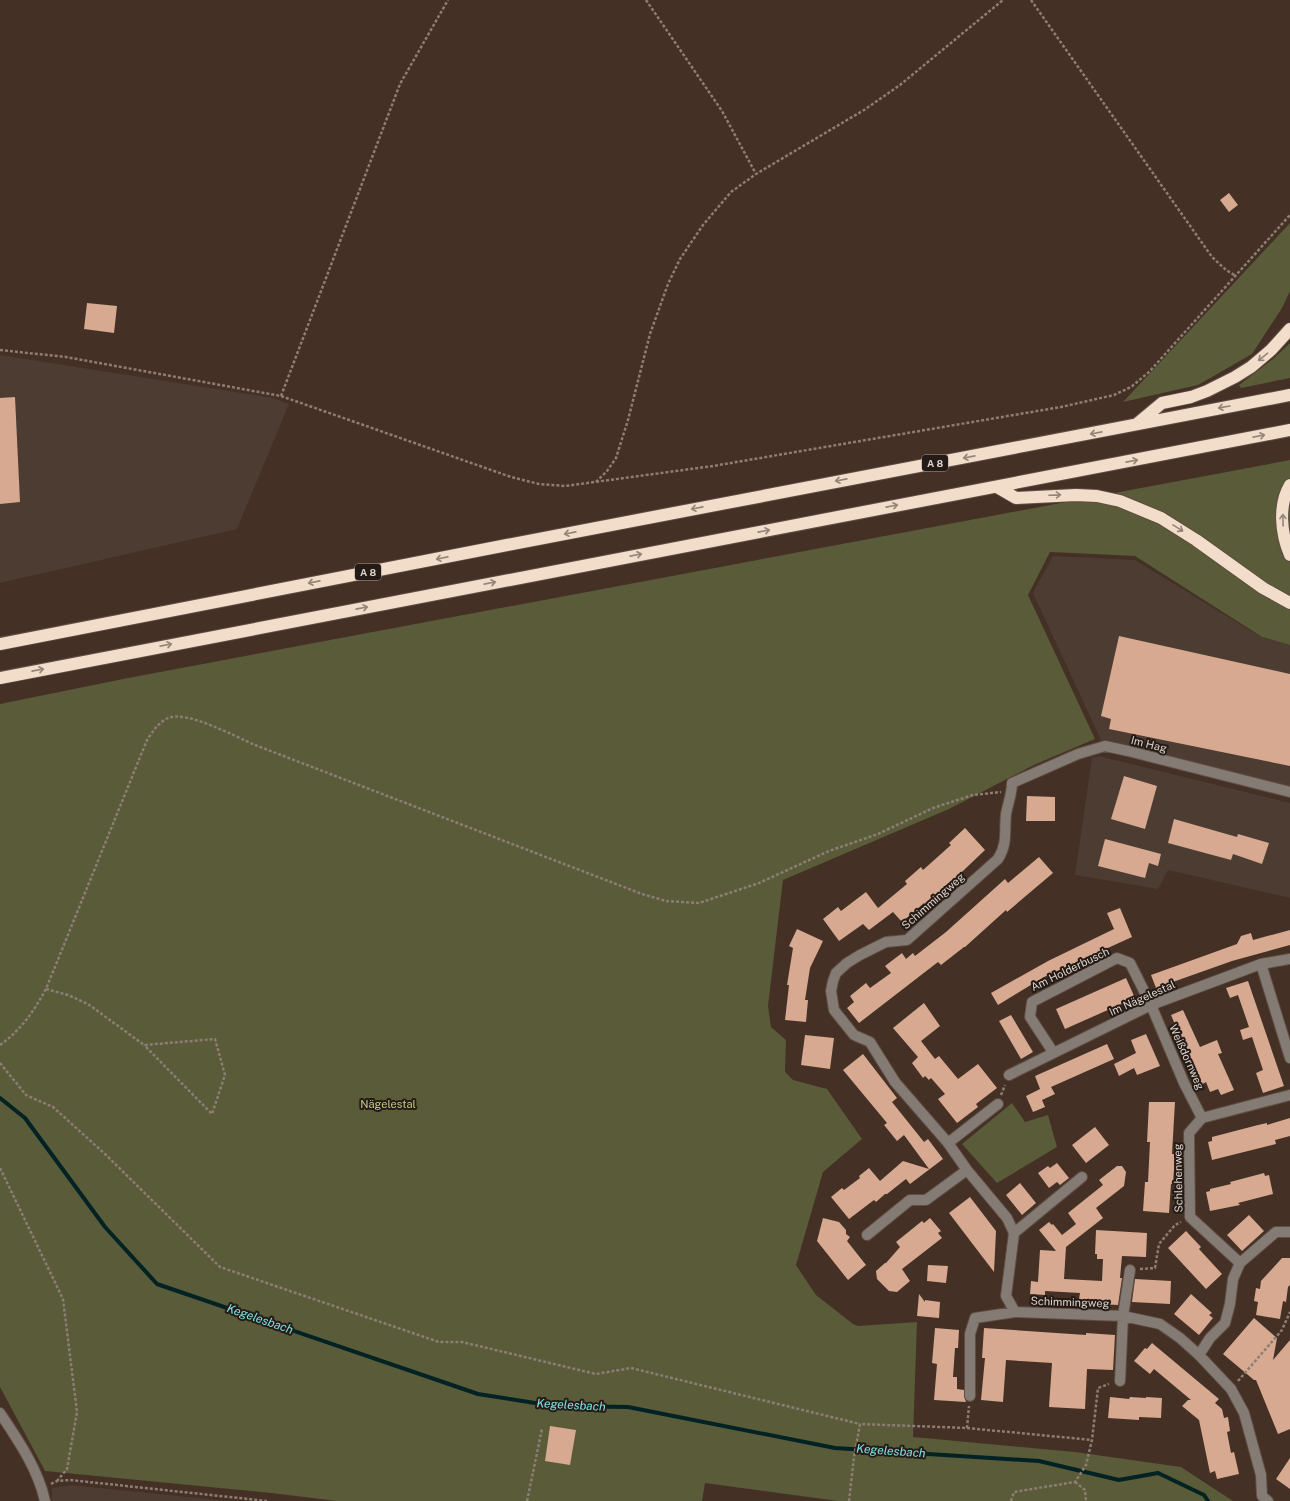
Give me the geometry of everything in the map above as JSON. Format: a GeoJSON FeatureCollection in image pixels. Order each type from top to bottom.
{"type":"FeatureCollection","features":[{"type":"Feature","properties":{"kind":"highway"},"geometry":{"type":"LineString","coordinates":[[1135,426],[1162,403],[1191,397],[1208,391],[1251,367],[1271,350],[1290,329]]}},
{"type":"Feature","properties":{"kind":"highway","name":"A 8"},"geometry":{"type":"LineString","coordinates":[[0,644],[557,535],[1135,426],[1290,395]]}},
{"type":"Feature","properties":{"kind":"highway"},"geometry":{"type":"LineString","coordinates":[[0,678],[1290,430]]}},
{"type":"Feature","properties":{"kind":"highway"},"geometry":{"type":"LineString","coordinates":[[1290,485],[1284,501],[1283,532],[1290,555]]}},
{"type":"Feature","properties":{"kind":"highway"},"geometry":{"type":"LineString","coordinates":[[997,487],[1016,498],[1076,495],[1097,496],[1120,501],[1161,518],[1196,540],[1263,588],[1290,603]]}},
{"type":"Feature","properties":{"kind":"street","name":"Im Hag"},"geometry":{"type":"LineString","coordinates":[[1012,790],[1012,783],[1078,754],[1105,746],[1290,792]]}},
{"type":"Feature","properties":{"kind":"street","name":"Schimmingweg"},"geometry":{"type":"LineString","coordinates":[[1012,790],[1006,814],[1004,850],[998,859],[907,940],[886,942],[847,963],[836,973],[832,991],[834,1010],[854,1035],[870,1042],[895,1082],[948,1143],[1007,1218],[1014,1233],[1006,1296],[1015,1312]]}},
{"type":"Feature","properties":{"kind":"street","name":"Am Holderbusch"},"geometry":{"type":"LineString","coordinates":[[1053,1052],[1030,1017],[1032,1002],[1117,958],[1130,963],[1151,1005]]}},
{"type":"Feature","properties":{"kind":"street","name":"Im Nägelestal"},"geometry":{"type":"LineString","coordinates":[[1009,1075],[1151,1005],[1261,964],[1290,959]]}},
{"type":"Feature","properties":{"kind":"street"},"geometry":{"type":"LineString","coordinates":[[1261,964],[1290,1058]]}},
{"type":"Feature","properties":{"kind":"street","name":"Weißdornweg"},"geometry":{"type":"LineString","coordinates":[[1151,1005],[1184,1083],[1202,1118]]}},
{"type":"Feature","properties":{"kind":"street"},"geometry":{"type":"LineString","coordinates":[[1202,1118],[1290,1095]]}},
{"type":"Feature","properties":{"kind":"street"},"geometry":{"type":"LineString","coordinates":[[948,1143],[998,1104]]}},
{"type":"Feature","properties":{"kind":"street","name":"Schlehenweg"},"geometry":{"type":"LineString","coordinates":[[1202,1118],[1189,1133],[1190,1217],[1240,1263]]}},
{"type":"Feature","properties":{"kind":"street"},"geometry":{"type":"LineString","coordinates":[[867,1235],[910,1200],[926,1200],[968,1170]]}},
{"type":"Feature","properties":{"kind":"street"},"geometry":{"type":"LineString","coordinates":[[1014,1233],[1082,1177]]}},
{"type":"Feature","properties":{"kind":"street"},"geometry":{"type":"LineString","coordinates":[[1199,1354],[1210,1338],[1225,1323],[1230,1304],[1233,1279],[1240,1263],[1276,1232],[1290,1232]]}},
{"type":"Feature","properties":{"kind":"street","name":"Schimmingweg"},"geometry":{"type":"LineString","coordinates":[[1120,1381],[1123,1316],[1130,1270]]}},
{"type":"Feature","properties":{"kind":"street","name":"Schimmingweg"},"geometry":{"type":"LineString","coordinates":[[970,1396],[970,1334],[975,1318],[1015,1312],[1123,1316],[1160,1324],[1199,1354],[1231,1389],[1244,1413],[1261,1475],[1262,1496],[1268,1501]]}},
{"type":"Feature","properties":{"kind":"street"},"geometry":{"type":"LineString","coordinates":[[0,1413],[17,1440],[42,1487],[45,1501]]}},
{"type":"Feature","properties":{"kind":"path"},"geometry":{"type":"LineString","coordinates":[[281,396],[400,84],[448,0]]}},
{"type":"Feature","properties":{"kind":"path"},"geometry":{"type":"LineString","coordinates":[[646,0],[722,111],[756,174]]}},
{"type":"Feature","properties":{"kind":"path"},"geometry":{"type":"LineString","coordinates":[[595,482],[607,471],[616,458],[628,420],[650,334],[668,284],[680,259],[703,225],[731,192],[756,174],[864,110],[900,85],[1003,0]]}},
{"type":"Feature","properties":{"kind":"path"},"geometry":{"type":"LineString","coordinates":[[1031,0],[1212,257],[1226,270],[1236,276]]}},
{"type":"Feature","properties":{"kind":"path"},"geometry":{"type":"LineString","coordinates":[[0,350],[66,357],[281,396],[511,477],[539,484],[565,486],[713,466],[1061,407],[1114,395],[1131,387],[1149,372],[1290,215]]}},
{"type":"Feature","properties":{"kind":"path"},"geometry":{"type":"LineString","coordinates":[[0,1045],[24,1025],[38,1005],[46,989],[147,740],[156,726],[169,718],[182,716],[198,720],[255,746],[642,894],[666,901],[700,903],[759,883],[829,851],[878,834],[933,808],[973,795],[1012,790]]}},
{"type":"Feature","properties":{"kind":"path"},"geometry":{"type":"LineString","coordinates":[[46,989],[68,995],[88,1004],[144,1045],[212,1114],[225,1076],[215,1039],[144,1045]]}},
{"type":"Feature","properties":{"kind":"path"},"geometry":{"type":"LineString","coordinates":[[0,1063],[26,1095],[52,1107],[105,1154],[220,1267],[439,1342],[462,1342],[596,1374],[631,1368],[860,1424],[967,1428],[1092,1440]]}},
{"type":"Feature","properties":{"kind":"path"},"geometry":{"type":"LineString","coordinates":[[998,1104],[1009,1075]]}},
{"type":"Feature","properties":{"kind":"path"},"geometry":{"type":"LineString","coordinates":[[0,1168],[63,1299],[77,1412],[67,1469],[57,1481]]}},
{"type":"Feature","properties":{"kind":"path"},"geometry":{"type":"LineString","coordinates":[[1130,1270],[1155,1268],[1159,1244],[1174,1225],[1190,1217]]}},
{"type":"Feature","properties":{"kind":"path"},"geometry":{"type":"LineString","coordinates":[[1231,1389],[1282,1330],[1290,1312]]}},
{"type":"Feature","properties":{"kind":"path"},"geometry":{"type":"LineString","coordinates":[[1075,1482],[1086,1464],[1092,1440],[1098,1388],[1120,1381]]}},
{"type":"Feature","properties":{"kind":"path"},"geometry":{"type":"LineString","coordinates":[[967,1428],[970,1396]]}},
{"type":"Feature","properties":{"kind":"path"},"geometry":{"type":"LineString","coordinates":[[849,1501],[854,1457],[860,1424]]}},
{"type":"Feature","properties":{"kind":"path"},"geometry":{"type":"LineString","coordinates":[[527,1501],[542,1429]]}},
{"type":"Feature","properties":{"kind":"path"},"geometry":{"type":"LineString","coordinates":[[42,1487],[57,1481],[70,1480],[267,1501]]}},
{"type":"Feature","properties":{"kind":"path"},"geometry":{"type":"LineString","coordinates":[[1011,1501],[1014,1492],[1075,1482],[1085,1490],[1086,1501]]}},
{"type":"Feature","properties":{"kind":"shaded area"},"geometry":{"type":"Polygon","coordinates":[[[0,355],[273,398],[289,404],[237,529],[0,583],[0,355]]]}},
{"type":"Feature","properties":{"kind":"shaded area"},"geometry":{"type":"Polygon","coordinates":[[[1053,556],[1135,560],[1261,637],[1290,645],[1290,787],[1101,740],[1033,593],[1053,556]]]}},
{"type":"Feature","properties":{"kind":"shaded area"},"geometry":{"type":"Polygon","coordinates":[[[1099,756],[1290,803],[1290,898],[1168,870],[1158,889],[1075,875],[1092,758],[1099,756]]]}},
{"type":"Feature","properties":{"kind":"shaded area"},"geometry":{"type":"Polygon","coordinates":[[[71,1485],[227,1501],[52,1501],[52,1488],[71,1485]]]}},
{"type":"Feature","properties":{"kind":"green space"},"geometry":{"type":"Polygon","coordinates":[[[1290,223],[1290,291],[1282,308],[1252,354],[1198,385],[1123,402],[1290,223]]]}},
{"type":"Feature","properties":{"kind":"green space"},"geometry":{"type":"Polygon","coordinates":[[[1290,343],[1290,378],[1241,388],[1239,385],[1273,359],[1290,343]]]}},
{"type":"Feature","properties":{"kind":"green space","name":"Nägelestal"},"geometry":{"type":"Polygon","coordinates":[[[1290,460],[1290,645],[1262,637],[1135,556],[1050,552],[1028,595],[1095,739],[1036,764],[949,809],[783,880],[768,1006],[771,1027],[786,1040],[785,1072],[793,1080],[827,1089],[862,1139],[823,1172],[796,1265],[816,1295],[853,1324],[858,1326],[917,1322],[913,1437],[1075,1452],[1181,1467],[1233,1501],[838,1501],[705,1483],[702,1501],[337,1501],[271,1493],[45,1471],[0,1387],[0,704],[128,678],[1290,460]]]}},
{"type":"Feature","properties":{"kind":"green space"},"geometry":{"type":"Polygon","coordinates":[[[1012,1103],[1025,1122],[1048,1115],[1057,1147],[997,1183],[962,1144],[1012,1103]]]}},
{"type":"Feature","properties":{"kind":"building"},"geometry":{"type":"Polygon","coordinates":[[[1229,193],[1238,205],[1229,212],[1220,200],[1229,193]]]}},
{"type":"Feature","properties":{"kind":"building"},"geometry":{"type":"Polygon","coordinates":[[[87,303],[117,306],[114,333],[84,329],[87,303]]]}},
{"type":"Feature","properties":{"kind":"building"},"geometry":{"type":"Polygon","coordinates":[[[15,397],[20,502],[0,504],[0,398],[15,397]]]}},
{"type":"Feature","properties":{"kind":"building"},"geometry":{"type":"Polygon","coordinates":[[[1119,636],[1290,674],[1290,766],[1109,729],[1111,719],[1101,716],[1119,636]]]}},
{"type":"Feature","properties":{"kind":"building"},"geometry":{"type":"Polygon","coordinates":[[[1124,776],[1157,786],[1145,829],[1111,819],[1124,776]]]}},
{"type":"Feature","properties":{"kind":"building"},"geometry":{"type":"Polygon","coordinates":[[[1027,796],[1055,797],[1055,821],[1026,821],[1027,796]]]}},
{"type":"Feature","properties":{"kind":"building"},"geometry":{"type":"Polygon","coordinates":[[[1174,819],[1237,837],[1238,834],[1269,843],[1262,864],[1233,854],[1231,860],[1168,843],[1174,819]]]}},
{"type":"Feature","properties":{"kind":"building"},"geometry":{"type":"Polygon","coordinates":[[[965,828],[985,850],[944,889],[926,905],[924,903],[902,922],[893,912],[869,930],[863,924],[839,941],[823,919],[838,907],[841,911],[866,892],[878,908],[907,884],[905,881],[921,867],[923,870],[951,845],[949,843],[965,828]]]}},
{"type":"Feature","properties":{"kind":"building"},"geometry":{"type":"Polygon","coordinates":[[[1105,839],[1161,854],[1158,866],[1149,863],[1145,878],[1098,866],[1105,839]]]}},
{"type":"Feature","properties":{"kind":"building"},"geometry":{"type":"Polygon","coordinates":[[[1039,857],[1053,873],[1007,912],[1006,910],[965,947],[941,965],[938,962],[859,1023],[847,1008],[854,1002],[850,996],[866,983],[870,988],[891,973],[885,966],[902,953],[906,959],[913,953],[915,956],[946,932],[1005,879],[1008,883],[1039,857]]]}},
{"type":"Feature","properties":{"kind":"building"},"geometry":{"type":"Polygon","coordinates":[[[1120,908],[1132,937],[1044,977],[998,1005],[991,993],[1048,961],[1114,929],[1107,913],[1120,908]]]}},
{"type":"Feature","properties":{"kind":"building"},"geometry":{"type":"Polygon","coordinates":[[[797,929],[823,941],[810,968],[805,1000],[808,1000],[806,1022],[785,1020],[789,985],[787,985],[793,948],[789,946],[797,929]]]}},
{"type":"Feature","properties":{"kind":"building"},"geometry":{"type":"Polygon","coordinates":[[[1290,930],[1290,945],[1232,961],[1156,988],[1151,975],[1237,944],[1241,936],[1251,933],[1253,940],[1290,930]]]}},
{"type":"Feature","properties":{"kind":"building"},"geometry":{"type":"Polygon","coordinates":[[[1126,978],[1135,998],[1065,1029],[1056,1009],[1126,978]]]}},
{"type":"Feature","properties":{"kind":"building"},"geometry":{"type":"Polygon","coordinates":[[[1248,981],[1284,1086],[1263,1093],[1256,1073],[1263,1070],[1252,1037],[1243,1040],[1240,1030],[1249,1027],[1238,995],[1230,998],[1226,988],[1248,981]]]}},
{"type":"Feature","properties":{"kind":"building"},"geometry":{"type":"Polygon","coordinates":[[[924,1003],[940,1026],[921,1041],[935,1059],[939,1056],[958,1079],[978,1064],[997,1088],[976,1104],[978,1107],[957,1123],[938,1099],[945,1094],[931,1078],[929,1080],[925,1076],[923,1078],[912,1063],[918,1057],[893,1028],[924,1003]]]}},
{"type":"Feature","properties":{"kind":"building"},"geometry":{"type":"Polygon","coordinates":[[[1183,1010],[1200,1047],[1217,1040],[1222,1053],[1218,1054],[1234,1090],[1221,1095],[1218,1089],[1210,1092],[1206,1082],[1201,1085],[1171,1015],[1183,1010]]]}},
{"type":"Feature","properties":{"kind":"building"},"geometry":{"type":"Polygon","coordinates":[[[1011,1015],[1033,1052],[1021,1059],[999,1021],[1011,1015]]]}},
{"type":"Feature","properties":{"kind":"building"},"geometry":{"type":"Polygon","coordinates":[[[1146,1034],[1160,1066],[1137,1075],[1134,1068],[1119,1076],[1114,1064],[1136,1053],[1131,1040],[1146,1034]]]}},
{"type":"Feature","properties":{"kind":"building"},"geometry":{"type":"Polygon","coordinates":[[[805,1035],[834,1038],[830,1069],[801,1065],[805,1035]]]}},
{"type":"Feature","properties":{"kind":"building"},"geometry":{"type":"Polygon","coordinates":[[[1107,1044],[1114,1059],[1051,1087],[1055,1094],[1042,1100],[1045,1107],[1033,1112],[1026,1096],[1040,1089],[1035,1076],[1107,1044]]]}},
{"type":"Feature","properties":{"kind":"building"},"geometry":{"type":"Polygon","coordinates":[[[863,1054],[897,1098],[892,1102],[924,1142],[928,1139],[943,1159],[910,1184],[906,1179],[876,1202],[874,1200],[849,1219],[831,1197],[842,1188],[844,1190],[860,1178],[859,1176],[869,1168],[880,1181],[903,1161],[929,1169],[904,1135],[897,1141],[884,1125],[887,1123],[843,1070],[863,1054]]]}},
{"type":"Feature","properties":{"kind":"building"},"geometry":{"type":"Polygon","coordinates":[[[1149,1102],[1175,1102],[1172,1154],[1175,1154],[1169,1213],[1143,1211],[1145,1182],[1148,1182],[1150,1142],[1147,1142],[1149,1102]]]}},
{"type":"Feature","properties":{"kind":"building"},"geometry":{"type":"Polygon","coordinates":[[[1290,1118],[1290,1136],[1275,1140],[1276,1144],[1212,1160],[1208,1142],[1212,1141],[1212,1137],[1267,1123],[1267,1125],[1290,1118]]]}},
{"type":"Feature","properties":{"kind":"building"},"geometry":{"type":"Polygon","coordinates":[[[1095,1127],[1109,1145],[1086,1163],[1072,1145],[1095,1127]]]}},
{"type":"Feature","properties":{"kind":"building"},"geometry":{"type":"Polygon","coordinates":[[[1057,1163],[1069,1178],[1060,1185],[1057,1182],[1049,1188],[1038,1173],[1048,1166],[1050,1168],[1057,1163]]]}},
{"type":"Feature","properties":{"kind":"building"},"geometry":{"type":"Polygon","coordinates":[[[1117,1166],[1122,1166],[1126,1172],[1124,1186],[1096,1208],[1103,1218],[1066,1247],[1064,1279],[1102,1281],[1103,1259],[1097,1259],[1097,1254],[1095,1254],[1096,1230],[1147,1233],[1146,1257],[1122,1256],[1120,1278],[1122,1278],[1118,1305],[1082,1303],[1082,1299],[1079,1299],[1080,1293],[1045,1291],[1045,1295],[1030,1294],[1031,1281],[1038,1282],[1040,1250],[1056,1251],[1039,1230],[1049,1222],[1052,1225],[1053,1224],[1062,1235],[1076,1224],[1068,1213],[1103,1185],[1099,1180],[1117,1166]]]}},
{"type":"Feature","properties":{"kind":"building"},"geometry":{"type":"Polygon","coordinates":[[[1264,1173],[1265,1176],[1269,1175],[1273,1194],[1238,1203],[1240,1205],[1210,1211],[1206,1192],[1210,1191],[1210,1189],[1264,1173]]]}},
{"type":"Feature","properties":{"kind":"building"},"geometry":{"type":"Polygon","coordinates":[[[1020,1183],[1036,1203],[1022,1215],[1006,1195],[1020,1183]]]}},
{"type":"Feature","properties":{"kind":"building"},"geometry":{"type":"Polygon","coordinates":[[[970,1197],[996,1231],[994,1272],[949,1213],[970,1197]]]}},
{"type":"Feature","properties":{"kind":"building"},"geometry":{"type":"Polygon","coordinates":[[[1249,1215],[1264,1231],[1242,1251],[1227,1235],[1249,1215]]]}},
{"type":"Feature","properties":{"kind":"building"},"geometry":{"type":"Polygon","coordinates":[[[823,1218],[839,1222],[846,1230],[846,1234],[850,1237],[847,1241],[866,1265],[848,1280],[817,1241],[823,1218]]]}},
{"type":"Feature","properties":{"kind":"building"},"geometry":{"type":"Polygon","coordinates":[[[930,1218],[941,1231],[938,1233],[942,1238],[902,1269],[910,1281],[897,1292],[889,1291],[877,1279],[876,1271],[886,1263],[900,1247],[896,1242],[922,1221],[924,1223],[930,1218]]]}},
{"type":"Feature","properties":{"kind":"building"},"geometry":{"type":"Polygon","coordinates":[[[1186,1231],[1201,1247],[1199,1249],[1222,1274],[1206,1289],[1168,1248],[1186,1231]]]}},
{"type":"Feature","properties":{"kind":"building"},"geometry":{"type":"Polygon","coordinates":[[[1282,1258],[1290,1258],[1290,1285],[1288,1287],[1286,1302],[1283,1301],[1280,1319],[1256,1315],[1258,1302],[1254,1301],[1256,1288],[1260,1289],[1261,1281],[1282,1258]]]}},
{"type":"Feature","properties":{"kind":"building"},"geometry":{"type":"Polygon","coordinates":[[[928,1265],[948,1266],[946,1283],[927,1281],[928,1265]]]}},
{"type":"Feature","properties":{"kind":"building"},"geometry":{"type":"Polygon","coordinates":[[[1135,1279],[1171,1281],[1170,1304],[1132,1302],[1135,1279]]]}},
{"type":"Feature","properties":{"kind":"building"},"geometry":{"type":"Polygon","coordinates":[[[919,1294],[925,1302],[925,1300],[940,1302],[939,1318],[917,1316],[919,1294]]]}},
{"type":"Feature","properties":{"kind":"building"},"geometry":{"type":"Polygon","coordinates":[[[1191,1294],[1212,1313],[1209,1315],[1213,1318],[1199,1335],[1174,1314],[1191,1294]]]}},
{"type":"Feature","properties":{"kind":"building"},"geometry":{"type":"Polygon","coordinates":[[[1254,1318],[1277,1338],[1273,1360],[1290,1340],[1290,1429],[1278,1434],[1256,1380],[1254,1380],[1223,1354],[1254,1318]]]}},
{"type":"Feature","properties":{"kind":"building"},"geometry":{"type":"Polygon","coordinates":[[[935,1328],[959,1330],[958,1348],[955,1348],[953,1377],[957,1377],[957,1389],[964,1390],[966,1402],[934,1400],[937,1364],[932,1363],[935,1328]]]}},
{"type":"Feature","properties":{"kind":"building"},"geometry":{"type":"Polygon","coordinates":[[[984,1328],[1086,1335],[1086,1333],[1115,1335],[1113,1370],[1087,1369],[1085,1409],[1049,1407],[1052,1363],[1006,1360],[1003,1402],[981,1400],[985,1358],[982,1358],[984,1328]]]}},
{"type":"Feature","properties":{"kind":"building"},"geometry":{"type":"Polygon","coordinates":[[[1152,1343],[1219,1399],[1215,1403],[1222,1409],[1224,1418],[1228,1417],[1230,1431],[1227,1432],[1231,1453],[1234,1452],[1239,1474],[1217,1479],[1215,1471],[1210,1473],[1199,1420],[1182,1406],[1188,1400],[1191,1400],[1154,1369],[1150,1374],[1134,1361],[1145,1348],[1147,1349],[1152,1343]]]}},
{"type":"Feature","properties":{"kind":"building"},"geometry":{"type":"Polygon","coordinates":[[[1110,1397],[1129,1399],[1130,1397],[1162,1398],[1161,1418],[1139,1417],[1139,1420],[1108,1418],[1110,1397]]]}},
{"type":"Feature","properties":{"kind":"building"},"geometry":{"type":"Polygon","coordinates":[[[550,1426],[576,1430],[570,1465],[545,1461],[550,1426]]]}},
{"type":"Feature","properties":{"kind":"building"},"geometry":{"type":"Polygon","coordinates":[[[1290,1458],[1290,1489],[1276,1479],[1290,1458]]]}},
{"type":"Feature","properties":{"kind":"waterway","name":"Kegelesbach"},"geometry":{"type":"LineString","coordinates":[[0,1098],[25,1118],[105,1227],[157,1284],[478,1394],[554,1406],[628,1407],[835,1448],[1039,1461],[1119,1480],[1158,1473],[1204,1495],[1208,1501]]}}]}
